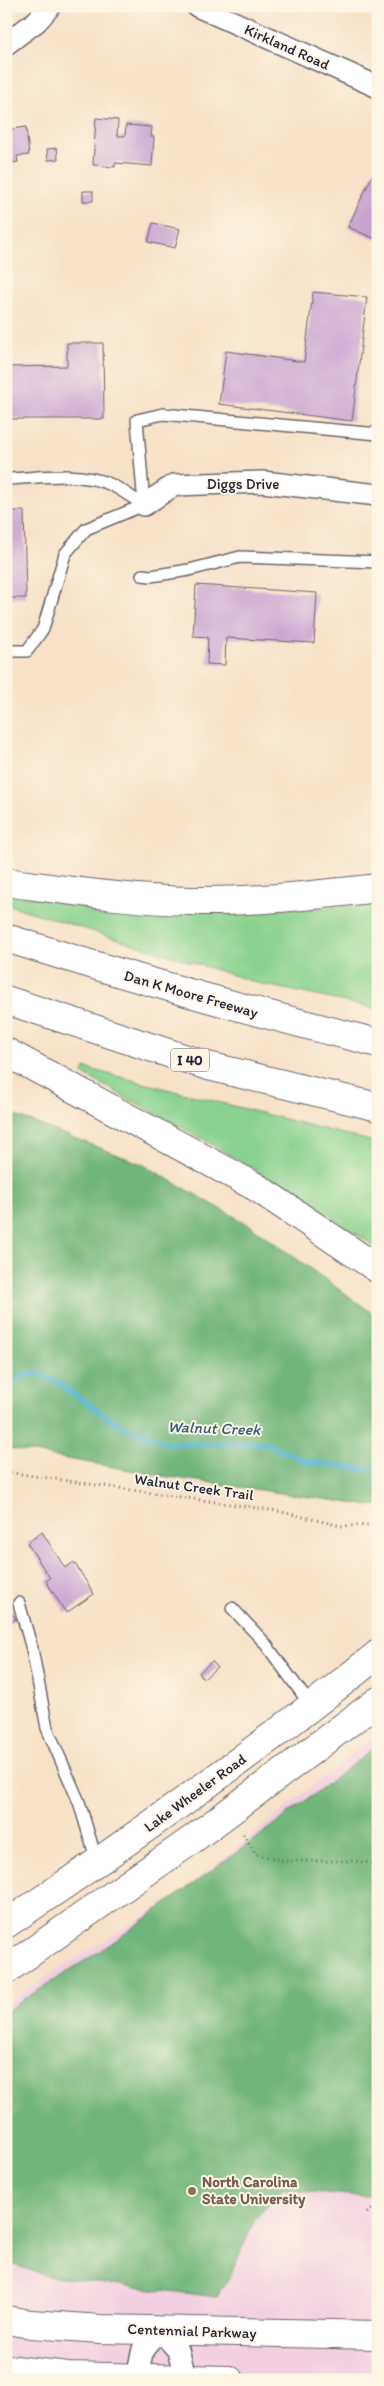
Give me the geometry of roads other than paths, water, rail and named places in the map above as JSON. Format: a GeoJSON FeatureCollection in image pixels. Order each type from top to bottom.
{"type":"FeatureCollection","features":[{"type":"Feature","properties":{"kind":"main road"},"geometry":{"type":"LineString","coordinates":[[6,882],[67,890],[192,901],[310,896],[378,888]]}},
{"type":"Feature","properties":{"kind":"main road","name":"Dan K Moore Freeway"},"geometry":{"type":"LineString","coordinates":[[6,938],[135,979],[266,1016],[378,1043]]}},
{"type":"Feature","properties":{"kind":"main road","name":"I 40"},"geometry":{"type":"LineString","coordinates":[[6,1000],[208,1066],[378,1107]]}},
{"type":"Feature","properties":{"kind":"main road"},"geometry":{"type":"LineString","coordinates":[[6,1052],[256,1187],[378,1269]]}},
{"type":"Feature","properties":{"kind":"main road","name":"Lake Wheeler Road"},"geometry":{"type":"LineString","coordinates":[[6,1924],[97,1863],[312,1707],[378,1654]]}},
{"type":"Feature","properties":{"kind":"main road"},"geometry":{"type":"LineString","coordinates":[[6,1970],[193,1839],[378,1700]]}},
{"type":"Feature","properties":{"kind":"main road","name":"Centennial Parkway"},"geometry":{"type":"LineString","coordinates":[[6,2320],[51,2325],[160,2330],[378,2335]]}},
{"type":"Feature","properties":{"kind":"main road"},"geometry":{"type":"LineString","coordinates":[[6,2369],[68,2376],[229,2380]]}},
{"type":"Feature","properties":{"kind":"street"},"geometry":{"type":"LineString","coordinates":[[6,44],[37,21],[50,6]]}},
{"type":"Feature","properties":{"kind":"street","name":"Kirkland Road"},"geometry":{"type":"LineString","coordinates":[[197,6],[378,87]]}},
{"type":"Feature","properties":{"kind":"street","name":"Diggs Drive"},"geometry":{"type":"LineString","coordinates":[[144,505],[174,485],[263,482],[378,495]]}},
{"type":"Feature","properties":{"kind":"street"},"geometry":{"type":"LineString","coordinates":[[136,2379],[143,2349],[160,2330],[178,2350],[186,2379]]}},
{"type":"Feature","properties":{"kind":"lane"},"geometry":{"type":"LineString","coordinates":[[144,505],[137,420],[162,414],[378,434]]}},
{"type":"Feature","properties":{"kind":"lane"},"geometry":{"type":"LineString","coordinates":[[6,479],[70,476],[96,479],[109,484],[144,505]]}},
{"type":"Feature","properties":{"kind":"lane"},"geometry":{"type":"LineString","coordinates":[[6,651],[27,651],[43,629],[65,554],[86,530],[144,505]]}},
{"type":"Feature","properties":{"kind":"lane"},"geometry":{"type":"LineString","coordinates":[[142,575],[151,576],[189,570],[240,557],[378,562]]}},
{"type":"Feature","properties":{"kind":"lane"},"geometry":{"type":"LineString","coordinates":[[19,1603],[32,1649],[47,1728],[79,1802],[97,1863]]}},
{"type":"Feature","properties":{"kind":"lane"},"geometry":{"type":"LineString","coordinates":[[232,1608],[264,1642],[312,1707]]}},
{"type":"Feature","properties":{"kind":"waterway","name":"Walnut Creek"},"geometry":{"type":"LineString","coordinates":[[6,1387],[21,1375],[40,1374],[55,1381],[119,1425],[170,1444],[265,1443],[308,1462],[378,1471]]}},
{"type":"Feature","properties":{"kind":"place","name":"North Carolina State University"},"geometry":{"type":"Point","coordinates":[192,2191]}}]}
